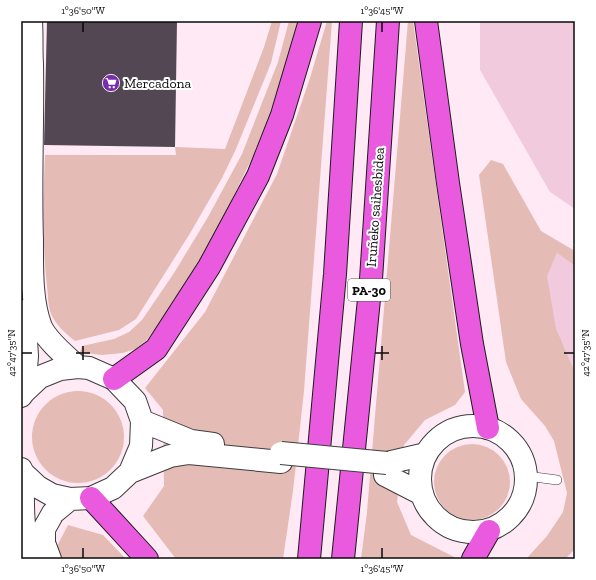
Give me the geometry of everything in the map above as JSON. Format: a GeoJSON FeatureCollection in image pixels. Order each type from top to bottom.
{"type":"FeatureCollection","features":[{"type":"Feature","properties":{"kind":"highway"},"geometry":{"type":"LineString","coordinates":[[114,379],[156,349],[209,267],[258,176],[282,115],[310,21]]}},
{"type":"Feature","properties":{"kind":"highway","name":"PA-30"},"geometry":{"type":"LineString","coordinates":[[309,559],[335,274],[351,21]]}},
{"type":"Feature","properties":{"kind":"highway","name":"Iruñeko saihesbidea"},"geometry":{"type":"LineString","coordinates":[[343,559],[371,279],[388,21]]}},
{"type":"Feature","properties":{"kind":"highway"},"geometry":{"type":"LineString","coordinates":[[426,21],[470,336],[488,428]]}},
{"type":"Feature","properties":{"kind":"highway"},"geometry":{"type":"LineString","coordinates":[[81,498],[147,559]]}},
{"type":"Feature","properties":{"kind":"highway"},"geometry":{"type":"LineString","coordinates":[[473,559],[489,531]]}},
{"type":"Feature","properties":{"kind":"street"},"geometry":{"type":"LineString","coordinates":[[31,21],[31,210],[34,298],[37,316],[42,329],[52,342],[78,367]]}},
{"type":"Feature","properties":{"kind":"street"},"geometry":{"type":"LineString","coordinates":[[21,311],[27,356],[22,394]]}},
{"type":"Feature","properties":{"kind":"street"},"geometry":{"type":"LineString","coordinates":[[22,394],[40,377],[60,369],[78,367],[89,368],[114,379],[134,401],[142,421],[141,446],[130,472],[114,488],[81,498],[53,512],[44,529],[44,543],[50,559]]}},
{"type":"Feature","properties":{"kind":"street"},"geometry":{"type":"LineString","coordinates":[[142,421],[191,441],[281,458]]}},
{"type":"Feature","properties":{"kind":"street"},"geometry":{"type":"LineString","coordinates":[[469,426],[488,428],[505,436],[521,454],[527,476],[525,496],[512,517],[489,531],[459,532],[439,521],[427,508],[420,493],[419,473],[426,454],[447,432],[469,426]]}},
{"type":"Feature","properties":{"kind":"street"},"geometry":{"type":"LineString","coordinates":[[130,472],[170,456],[189,453],[281,458],[386,469],[426,454]]}},
{"type":"Feature","properties":{"kind":"street"},"geometry":{"type":"LineString","coordinates":[[386,469],[420,493]]}},
{"type":"Feature","properties":{"kind":"street"},"geometry":{"type":"LineString","coordinates":[[22,471],[38,487],[52,495],[81,498]]}},
{"type":"Feature","properties":{"kind":"street"},"geometry":{"type":"LineString","coordinates":[[22,471],[23,515],[28,548],[32,559]]}},
{"type":"Feature","properties":{"kind":"lane"},"geometry":{"type":"LineString","coordinates":[[527,476],[558,480]]}},
{"type":"Feature","properties":{"kind":"shaded area"},"geometry":{"type":"Polygon","coordinates":[[[272,21],[281,21],[271,63],[236,149],[222,178],[189,235],[136,319],[119,330],[75,341],[55,322],[51,314],[49,304],[45,270],[43,204],[45,155],[176,155],[175,147],[225,149],[264,47],[272,21]]]}},
{"type":"Feature","properties":{"kind":"shaded area"},"geometry":{"type":"Polygon","coordinates":[[[289,21],[300,21],[289,61],[255,152],[216,232],[175,303],[146,341],[135,349],[123,353],[102,355],[80,352],[82,346],[114,339],[129,332],[142,320],[174,273],[208,217],[242,154],[278,62],[289,21]]]}},
{"type":"Feature","properties":{"kind":"shaded area"},"geometry":{"type":"Polygon","coordinates":[[[327,21],[332,21],[304,391],[293,491],[283,559],[176,559],[143,516],[164,486],[163,410],[145,388],[205,312],[277,174],[310,78],[327,21]]]}},
{"type":"Feature","properties":{"kind":"shaded area"},"geometry":{"type":"Polygon","coordinates":[[[408,21],[413,21],[465,392],[455,405],[425,420],[404,445],[397,502],[411,535],[458,559],[361,559],[367,512],[408,21]]]}},
{"type":"Feature","properties":{"kind":"shaded area"},"geometry":{"type":"Polygon","coordinates":[[[480,21],[575,21],[575,209],[550,192],[480,70],[480,21]]]}},
{"type":"Feature","properties":{"kind":"shaded area"},"geometry":{"type":"Polygon","coordinates":[[[491,160],[503,164],[541,231],[575,251],[575,266],[557,253],[547,276],[556,328],[575,372],[575,549],[565,559],[526,559],[547,536],[563,512],[567,493],[554,441],[545,426],[521,399],[506,362],[479,175],[491,160]]]}},
{"type":"Feature","properties":{"kind":"shaded area"},"geometry":{"type":"Polygon","coordinates":[[[557,253],[575,266],[575,372],[556,328],[546,276],[557,253]]]}},
{"type":"Feature","properties":{"kind":"shaded area"},"geometry":{"type":"Polygon","coordinates":[[[78,391],[95,395],[110,405],[120,420],[124,437],[120,454],[110,469],[95,479],[78,483],[61,479],[46,469],[36,454],[32,437],[36,420],[46,405],[61,395],[78,391]]]}},
{"type":"Feature","properties":{"kind":"shaded area"},"geometry":{"type":"Polygon","coordinates":[[[464,444],[480,444],[493,450],[504,461],[510,474],[508,497],[493,514],[480,520],[464,520],[451,514],[436,497],[434,490],[434,474],[440,461],[457,446],[464,444]]]}},
{"type":"Feature","properties":{"kind":"shaded area"},"geometry":{"type":"Polygon","coordinates":[[[68,525],[103,535],[126,559],[61,559],[55,550],[68,525]]]}},
{"type":"Feature","properties":{"kind":"building","name":"Mercadona"},"geometry":{"type":"Polygon","coordinates":[[[47,21],[177,21],[175,147],[44,145],[47,21]]]}},
{"type":"Feature","properties":{"kind":"place","name":"Mercadona"},"geometry":{"type":"Point","coordinates":[111,83]}}]}
